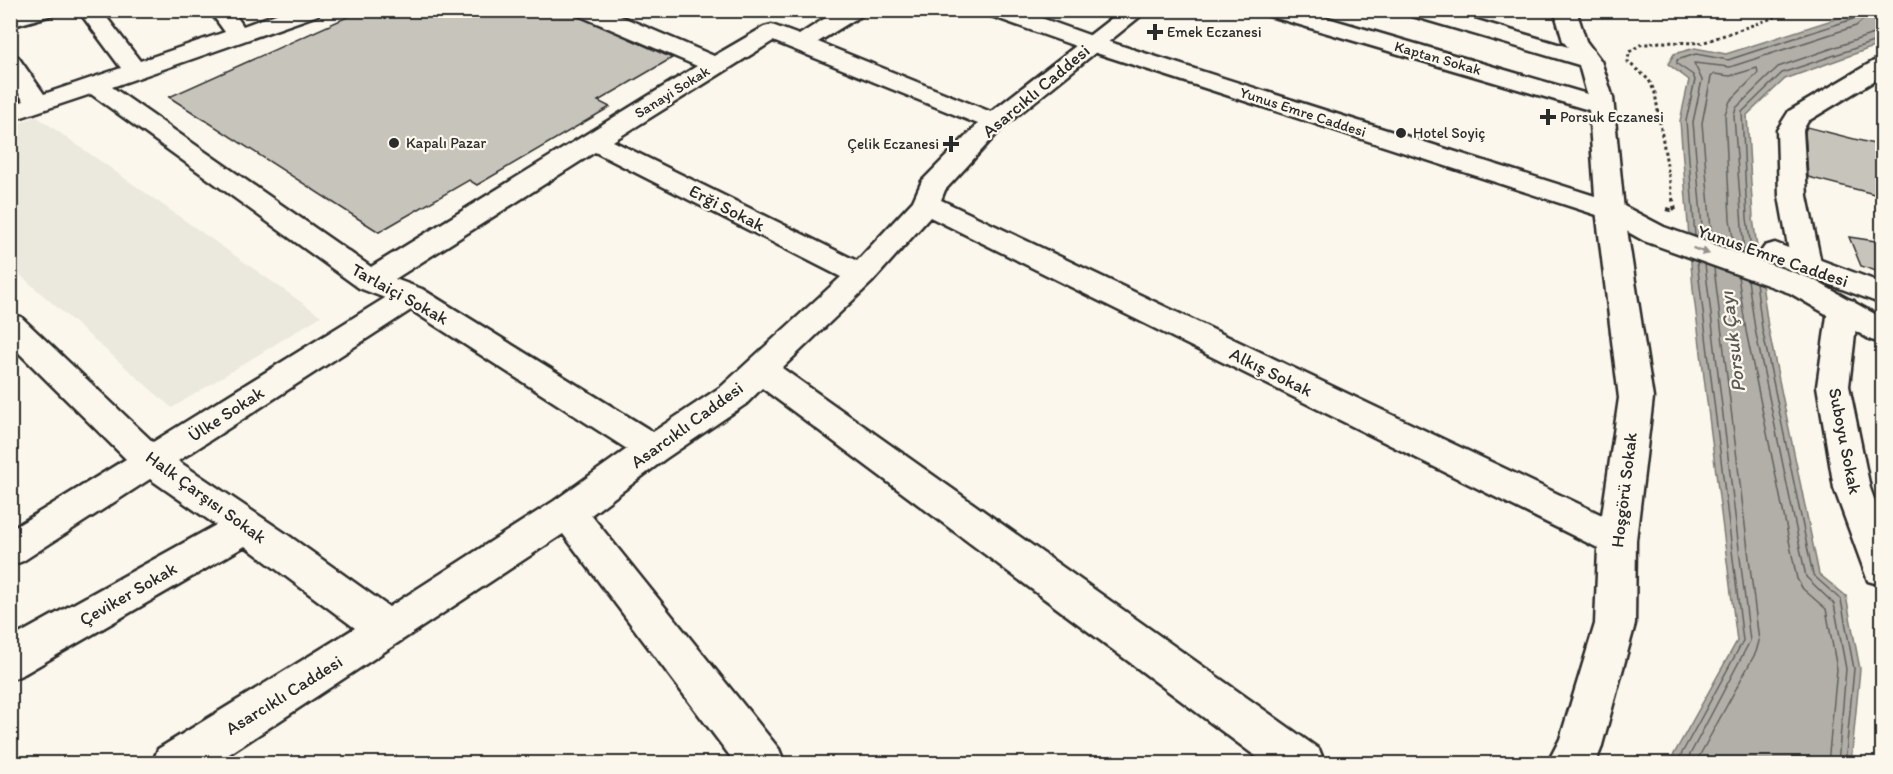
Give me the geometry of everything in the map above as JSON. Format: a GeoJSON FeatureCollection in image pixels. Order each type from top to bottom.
{"type":"FeatureCollection","features":[{"type":"Feature","properties":{"kind":"street"},"geometry":{"type":"LineString","coordinates":[[10,20],[44,10]]}},
{"type":"Feature","properties":{"kind":"street"},"geometry":{"type":"LineString","coordinates":[[89,10],[136,72]]}},
{"type":"Feature","properties":{"kind":"street"},"geometry":{"type":"LineString","coordinates":[[220,10],[239,36]]}},
{"type":"Feature","properties":{"kind":"street"},"geometry":{"type":"LineString","coordinates":[[10,114],[310,10]]}},
{"type":"Feature","properties":{"kind":"street"},"geometry":{"type":"LineString","coordinates":[[586,10],[716,65]]}},
{"type":"Feature","properties":{"kind":"street"},"geometry":{"type":"LineString","coordinates":[[801,44],[854,10]]}},
{"type":"Feature","properties":{"kind":"street","name":"Yunus Emre Caddesi"},"geometry":{"type":"LineString","coordinates":[[996,10],[1092,44],[1610,210],[1654,234],[1803,274],[1869,297],[1882,332]]}},
{"type":"Feature","properties":{"kind":"street","name":"Asarcıklı Caddesi"},"geometry":{"type":"LineString","coordinates":[[174,764],[388,629],[567,512],[653,449],[734,395],[861,275],[926,204],[932,187],[994,122],[1137,10]]}},
{"type":"Feature","properties":{"kind":"street","name":"Kaptan Sokak"},"geometry":{"type":"LineString","coordinates":[[1274,10],[1602,106]]}},
{"type":"Feature","properties":{"kind":"street"},"geometry":{"type":"LineString","coordinates":[[1417,10],[1589,61]]}},
{"type":"Feature","properties":{"kind":"street","name":"Hoşgörü Sokak"},"geometry":{"type":"LineString","coordinates":[[1565,10],[1575,41],[1589,61],[1602,106],[1610,210],[1636,398],[1617,540],[1615,624],[1579,749],[1569,764]]}},
{"type":"Feature","properties":{"kind":"street","name":"Sanayi Sokak"},"geometry":{"type":"LineString","coordinates":[[370,281],[772,32],[994,122]]}},
{"type":"Feature","properties":{"kind":"street"},"geometry":{"type":"LineString","coordinates":[[10,62],[39,105]]}},
{"type":"Feature","properties":{"kind":"street"},"geometry":{"type":"LineString","coordinates":[[1803,274],[1794,196],[1790,130],[1798,116],[1882,66]]}},
{"type":"Feature","properties":{"kind":"street","name":"Tarlaiçi Sokak"},"geometry":{"type":"LineString","coordinates":[[95,86],[370,281],[411,296],[653,449]]}},
{"type":"Feature","properties":{"kind":"street","name":"Erği Sokak"},"geometry":{"type":"LineString","coordinates":[[593,141],[861,275]]}},
{"type":"Feature","properties":{"kind":"street","name":"Alkış Sokak"},"geometry":{"type":"LineString","coordinates":[[926,204],[1617,540]]}},
{"type":"Feature","properties":{"kind":"street","name":"Ülke Sokak"},"geometry":{"type":"LineString","coordinates":[[10,550],[411,296]]}},
{"type":"Feature","properties":{"kind":"street","name":"Suboyu Sokak"},"geometry":{"type":"LineString","coordinates":[[1869,297],[1833,386],[1852,488],[1882,568]]}},
{"type":"Feature","properties":{"kind":"street","name":"Halk Çarşısı Sokak"},"geometry":{"type":"LineString","coordinates":[[10,325],[152,462],[272,544],[388,629]]}},
{"type":"Feature","properties":{"kind":"street"},"geometry":{"type":"LineString","coordinates":[[760,369],[1303,764]]}},
{"type":"Feature","properties":{"kind":"street"},"geometry":{"type":"LineString","coordinates":[[567,512],[763,764]]}},
{"type":"Feature","properties":{"kind":"street","name":"Çeviker Sokak"},"geometry":{"type":"LineString","coordinates":[[10,661],[245,527]]}},
{"type":"Feature","properties":{"kind":"path"},"geometry":{"type":"LineString","coordinates":[[1664,208],[1675,211],[1655,93],[1649,81],[1628,62],[1629,52],[1640,45],[1702,43],[1795,10]]}},
{"type":"Feature","properties":{"kind":"shaded area"},"geometry":{"type":"Polygon","coordinates":[[[36,116],[321,316],[172,408],[11,267],[11,127],[36,116]]]}},
{"type":"Feature","properties":{"kind":"water","name":"Porsuk Çayı"},"geometry":{"type":"Polygon","coordinates":[[[1860,11],[1882,11],[1882,44],[1785,79],[1747,115],[1753,218],[1768,327],[1819,574],[1846,596],[1860,669],[1851,763],[1669,763],[1737,641],[1693,289],[1680,121],[1689,80],[1668,64],[1674,54],[1695,48],[1726,54],[1860,11]]]}},
{"type":"Feature","properties":{"kind":"building","name":"Kapalı Pazar"},"geometry":{"type":"Polygon","coordinates":[[[363,10],[567,10],[672,58],[598,101],[610,107],[477,185],[469,180],[379,232],[169,97],[363,10]]]}},
{"type":"Feature","properties":{"kind":"building"},"geometry":{"type":"Polygon","coordinates":[[[1807,127],[1882,146],[1882,196],[1808,177],[1805,131],[1807,127]]]}},
{"type":"Feature","properties":{"kind":"building"},"geometry":{"type":"Polygon","coordinates":[[[1849,237],[1882,242],[1882,273],[1861,266],[1849,237]]]}},
{"type":"Feature","properties":{"kind":"place","name":"Emek Eczanesi"},"geometry":{"type":"Point","coordinates":[1155,32]}},
{"type":"Feature","properties":{"kind":"place","name":"Porsuk Eczanesi"},"geometry":{"type":"Point","coordinates":[1548,117]}},
{"type":"Feature","properties":{"kind":"place","name":"Hotel Soyiç"},"geometry":{"type":"Point","coordinates":[1401,133]}},
{"type":"Feature","properties":{"kind":"place","name":"Kapalı Pazar"},"geometry":{"type":"Point","coordinates":[394,143]}},
{"type":"Feature","properties":{"kind":"place","name":"Çelik Eczanesi"},"geometry":{"type":"Point","coordinates":[951,144]}}]}
